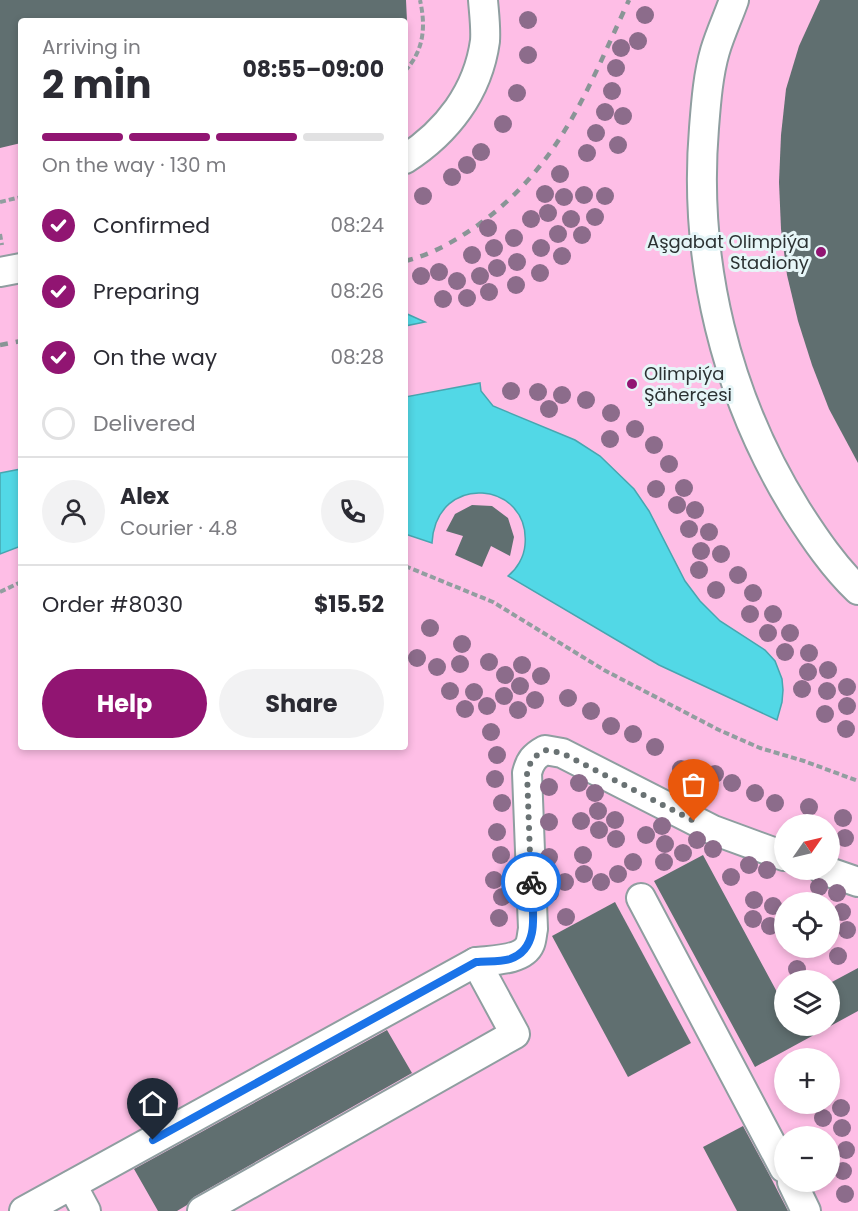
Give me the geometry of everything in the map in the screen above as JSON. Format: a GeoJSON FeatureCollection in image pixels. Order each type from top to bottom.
{"type":"FeatureCollection","features":[{"type":"Feature","properties":{"kind":"lane"},"geometry":{"type":"LineString","coordinates":[[408,157],[422,148],[455,116],[476,80],[485,40],[483,0]]}},
{"type":"Feature","properties":{"kind":"lane"},"geometry":{"type":"LineString","coordinates":[[734,0],[714,53],[706,102],[702,153],[702,203],[706,253],[714,303],[726,352],[761,446],[784,491],[811,534],[842,574],[858,590]]}},
{"type":"Feature","properties":{"kind":"lane"},"geometry":{"type":"LineString","coordinates":[[0,272],[18,269]]}},
{"type":"Feature","properties":{"kind":"lane"},"geometry":{"type":"LineString","coordinates":[[24,1211],[476,962],[510,958],[526,949],[530,944],[532,929],[527,773],[529,763],[545,750],[562,753],[713,830],[774,852]]}},
{"type":"Feature","properties":{"kind":"lane"},"geometry":{"type":"LineString","coordinates":[[840,876],[858,882]]}},
{"type":"Feature","properties":{"kind":"lane"},"geometry":{"type":"LineString","coordinates":[[641,898],[774,1149]]}},
{"type":"Feature","properties":{"kind":"lane"},"geometry":{"type":"LineString","coordinates":[[202,1211],[514,1034],[476,962]]}},
{"type":"Feature","properties":{"kind":"lane"},"geometry":{"type":"LineString","coordinates":[[72,1185],[86,1211]]}},
{"type":"Feature","properties":{"kind":"lane"},"geometry":{"type":"LineString","coordinates":[[797,1192],[806,1211]]}},
{"type":"Feature","properties":{"kind":"path"},"geometry":{"type":"LineString","coordinates":[[408,68],[421,47],[424,29],[420,0]]}},
{"type":"Feature","properties":{"kind":"path"},"geometry":{"type":"LineString","coordinates":[[0,202],[18,198]]}},
{"type":"Feature","properties":{"kind":"path"},"geometry":{"type":"LineString","coordinates":[[408,567],[493,602],[604,670],[719,730],[760,748],[804,761],[858,782]]}},
{"type":"Feature","properties":{"kind":"path"},"geometry":{"type":"LineString","coordinates":[[0,591],[18,583]]}},
{"type":"Feature","properties":{"kind":"shaded area","name":"Olimpiýa Şäherçesi"},"geometry":{"type":"Polygon","coordinates":[[[0,0],[858,0],[858,1211],[0,1211],[0,0]]]}},
{"type":"Feature","properties":{"kind":"water"},"geometry":{"type":"Polygon","coordinates":[[[408,314],[425,322],[408,325],[408,314]]]}},
{"type":"Feature","properties":{"kind":"water"},"geometry":{"type":"Polygon","coordinates":[[[480,383],[481,391],[493,406],[575,440],[600,456],[634,489],[649,511],[685,581],[700,601],[720,621],[765,650],[775,661],[782,679],[783,690],[777,720],[659,665],[508,576],[522,558],[525,545],[523,524],[514,508],[499,497],[482,493],[465,495],[449,504],[437,520],[432,543],[408,535],[408,396],[480,383]]]}},
{"type":"Feature","properties":{"kind":"water"},"geometry":{"type":"Polygon","coordinates":[[[18,470],[18,547],[0,554],[0,473],[18,470]]]}},
{"type":"Feature","properties":{"kind":"building"},"geometry":{"type":"Polygon","coordinates":[[[0,0],[406,0],[407,18],[18,18],[18,144],[0,148],[0,0]]]}},
{"type":"Feature","properties":{"kind":"building","name":"Aşgabat Olimpiýa Stadiony"},"geometry":{"type":"Polygon","coordinates":[[[820,0],[858,0],[858,463],[829,409],[812,365],[787,275],[781,229],[779,182],[786,89],[799,46],[820,0]]]}},
{"type":"Feature","properties":{"kind":"building"},"geometry":{"type":"Polygon","coordinates":[[[472,505],[492,506],[508,518],[514,537],[510,556],[491,546],[482,567],[455,555],[463,536],[446,531],[455,514],[472,505]]]}},
{"type":"Feature","properties":{"kind":"building"},"geometry":{"type":"Polygon","coordinates":[[[703,855],[774,986],[774,1036],[812,1036],[790,1048],[774,1048],[774,1057],[755,1067],[654,881],[703,855]]]}},
{"type":"Feature","properties":{"kind":"building"},"geometry":{"type":"Polygon","coordinates":[[[615,902],[691,1043],[628,1077],[552,936],[615,902]]]}},
{"type":"Feature","properties":{"kind":"building"},"geometry":{"type":"Polygon","coordinates":[[[858,968],[858,1011],[840,1021],[840,978],[858,968]]]}},
{"type":"Feature","properties":{"kind":"building"},"geometry":{"type":"Polygon","coordinates":[[[387,1030],[412,1073],[194,1197],[177,1211],[158,1211],[134,1169],[387,1030]]]}},
{"type":"Feature","properties":{"kind":"building"},"geometry":{"type":"Polygon","coordinates":[[[743,1126],[774,1185],[774,1192],[778,1192],[788,1211],[737,1211],[703,1147],[743,1126]]]}},
{"type":"Feature","properties":{"kind":"railway"},"geometry":{"type":"LineString","coordinates":[[408,260],[452,242],[478,225],[507,202],[531,177],[569,123],[600,64],[629,0]]}},
{"type":"Feature","properties":{"kind":"railway"},"geometry":{"type":"LineString","coordinates":[[0,345],[18,342]]}},
{"type":"Feature","properties":{"kind":"way so far"},"geometry":{"type":"LineString","coordinates":[[531,882],[527,773],[529,763],[538,753],[545,750],[562,753],[694,821]]}},
{"type":"Feature","properties":{"kind":"place","name":"Aşgabat Olimpiýa Stadiony"},"geometry":{"type":"Point","coordinates":[821,252]}},
{"type":"Feature","properties":{"kind":"place","name":"Olimpiýa Şäherçesi"},"geometry":{"type":"Point","coordinates":[632,384]}},
{"type":"Feature","properties":{"kind":"route"},"geometry":{"type":"LineString","coordinates":[[153,1140],[476,962],[510,958],[526,949],[530,944],[532,929],[531,882]]}}]}
